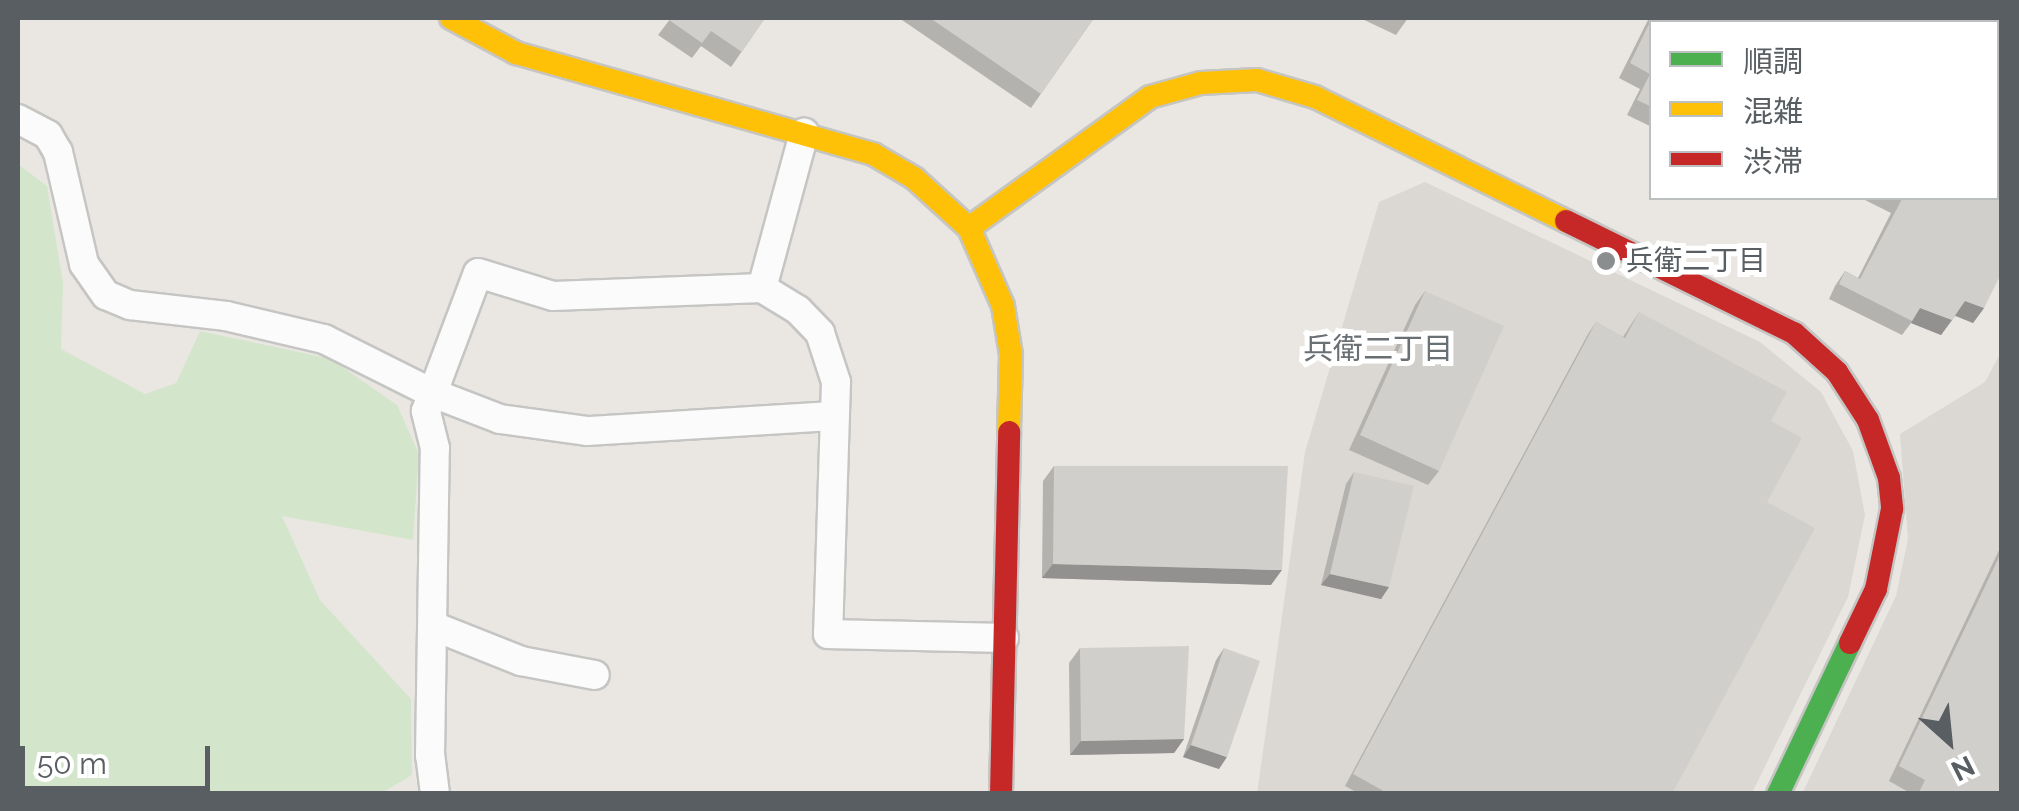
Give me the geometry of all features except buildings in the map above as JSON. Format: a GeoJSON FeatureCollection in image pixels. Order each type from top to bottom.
{"type":"FeatureCollection","features":[{"type":"Feature","properties":{"kind":"street"},"geometry":{"type":"LineString","coordinates":[[450,18],[516,53],[804,133],[894,164],[969,228],[992,275],[1010,341],[1001,794]]}},
{"type":"Feature","properties":{"kind":"street"},"geometry":{"type":"LineString","coordinates":[[969,228],[1150,98],[1201,82],[1257,80],[1315,97],[1794,332],[1837,372],[1868,420],[1889,478],[1892,509],[1876,589],[1778,794]]}},
{"type":"Feature","properties":{"kind":"street"},"geometry":{"type":"LineString","coordinates":[[18,119],[48,135],[58,152],[78,247],[106,296],[130,306],[279,325],[324,339],[430,392],[500,419],[588,431],[835,416]]}},
{"type":"Feature","properties":{"kind":"street"},"geometry":{"type":"LineString","coordinates":[[762,288],[804,133]]}},
{"type":"Feature","properties":{"kind":"street"},"geometry":{"type":"LineString","coordinates":[[435,794],[430,392],[478,273],[553,296],[762,288],[820,332],[834,358],[828,634],[1004,638]]}},
{"type":"Feature","properties":{"kind":"street"},"geometry":{"type":"LineString","coordinates":[[433,626],[522,661],[595,675]]}},
{"type":"Feature","properties":{"kind":"shaded area"},"geometry":{"type":"Polygon","coordinates":[[[1425,182],[1760,342],[1821,392],[1853,451],[1865,515],[1848,597],[1752,793],[1257,794],[1305,452],[1379,202],[1425,182]]]}},
{"type":"Feature","properties":{"kind":"shaded area"},"geometry":{"type":"Polygon","coordinates":[[[2001,352],[2001,793],[1802,794],[1896,596],[1908,539],[1900,434],[1985,382],[2001,352]]]}},
{"type":"Feature","properties":{"kind":"green space"},"geometry":{"type":"Polygon","coordinates":[[[1908,18],[2001,18],[2001,62],[1999,20],[1908,18]]]}},
{"type":"Feature","properties":{"kind":"green space"},"geometry":{"type":"Polygon","coordinates":[[[18,164],[47,186],[63,283],[61,349],[145,394],[176,383],[200,331],[331,359],[397,405],[419,454],[413,540],[282,516],[320,600],[411,699],[412,775],[380,794],[34,794],[18,781],[18,164]]]}},
{"type":"Feature","properties":{"kind":"traffic: fast"},"geometry":{"type":"LineString","coordinates":[[1778,794],[1850,643]]}},
{"type":"Feature","properties":{"kind":"traffic: slow"},"geometry":{"type":"LineString","coordinates":[[451,18],[516,53],[873,154],[914,178],[969,228],[1003,306],[1011,355],[1009,432]]}},
{"type":"Feature","properties":{"kind":"traffic: slow"},"geometry":{"type":"LineString","coordinates":[[969,228],[1150,97],[1201,83],[1257,80],[1315,97],[1566,221]]}},
{"type":"Feature","properties":{"kind":"traffic: jam"},"geometry":{"type":"LineString","coordinates":[[1566,221],[1794,333],[1837,372],[1868,420],[1889,478],[1892,509],[1876,589],[1850,643]]}},
{"type":"Feature","properties":{"kind":"traffic: jam"},"geometry":{"type":"LineString","coordinates":[[1001,794],[1009,432]]}},
{"type":"Feature","properties":{"kind":"place","name":"兵衛二丁目"},"geometry":{"type":"Point","coordinates":[1606,261]}},
{"type":"Feature","properties":{"kind":"district","name":"兵衛二丁目"},"geometry":{"type":"Point","coordinates":[1378,349]}}]}
